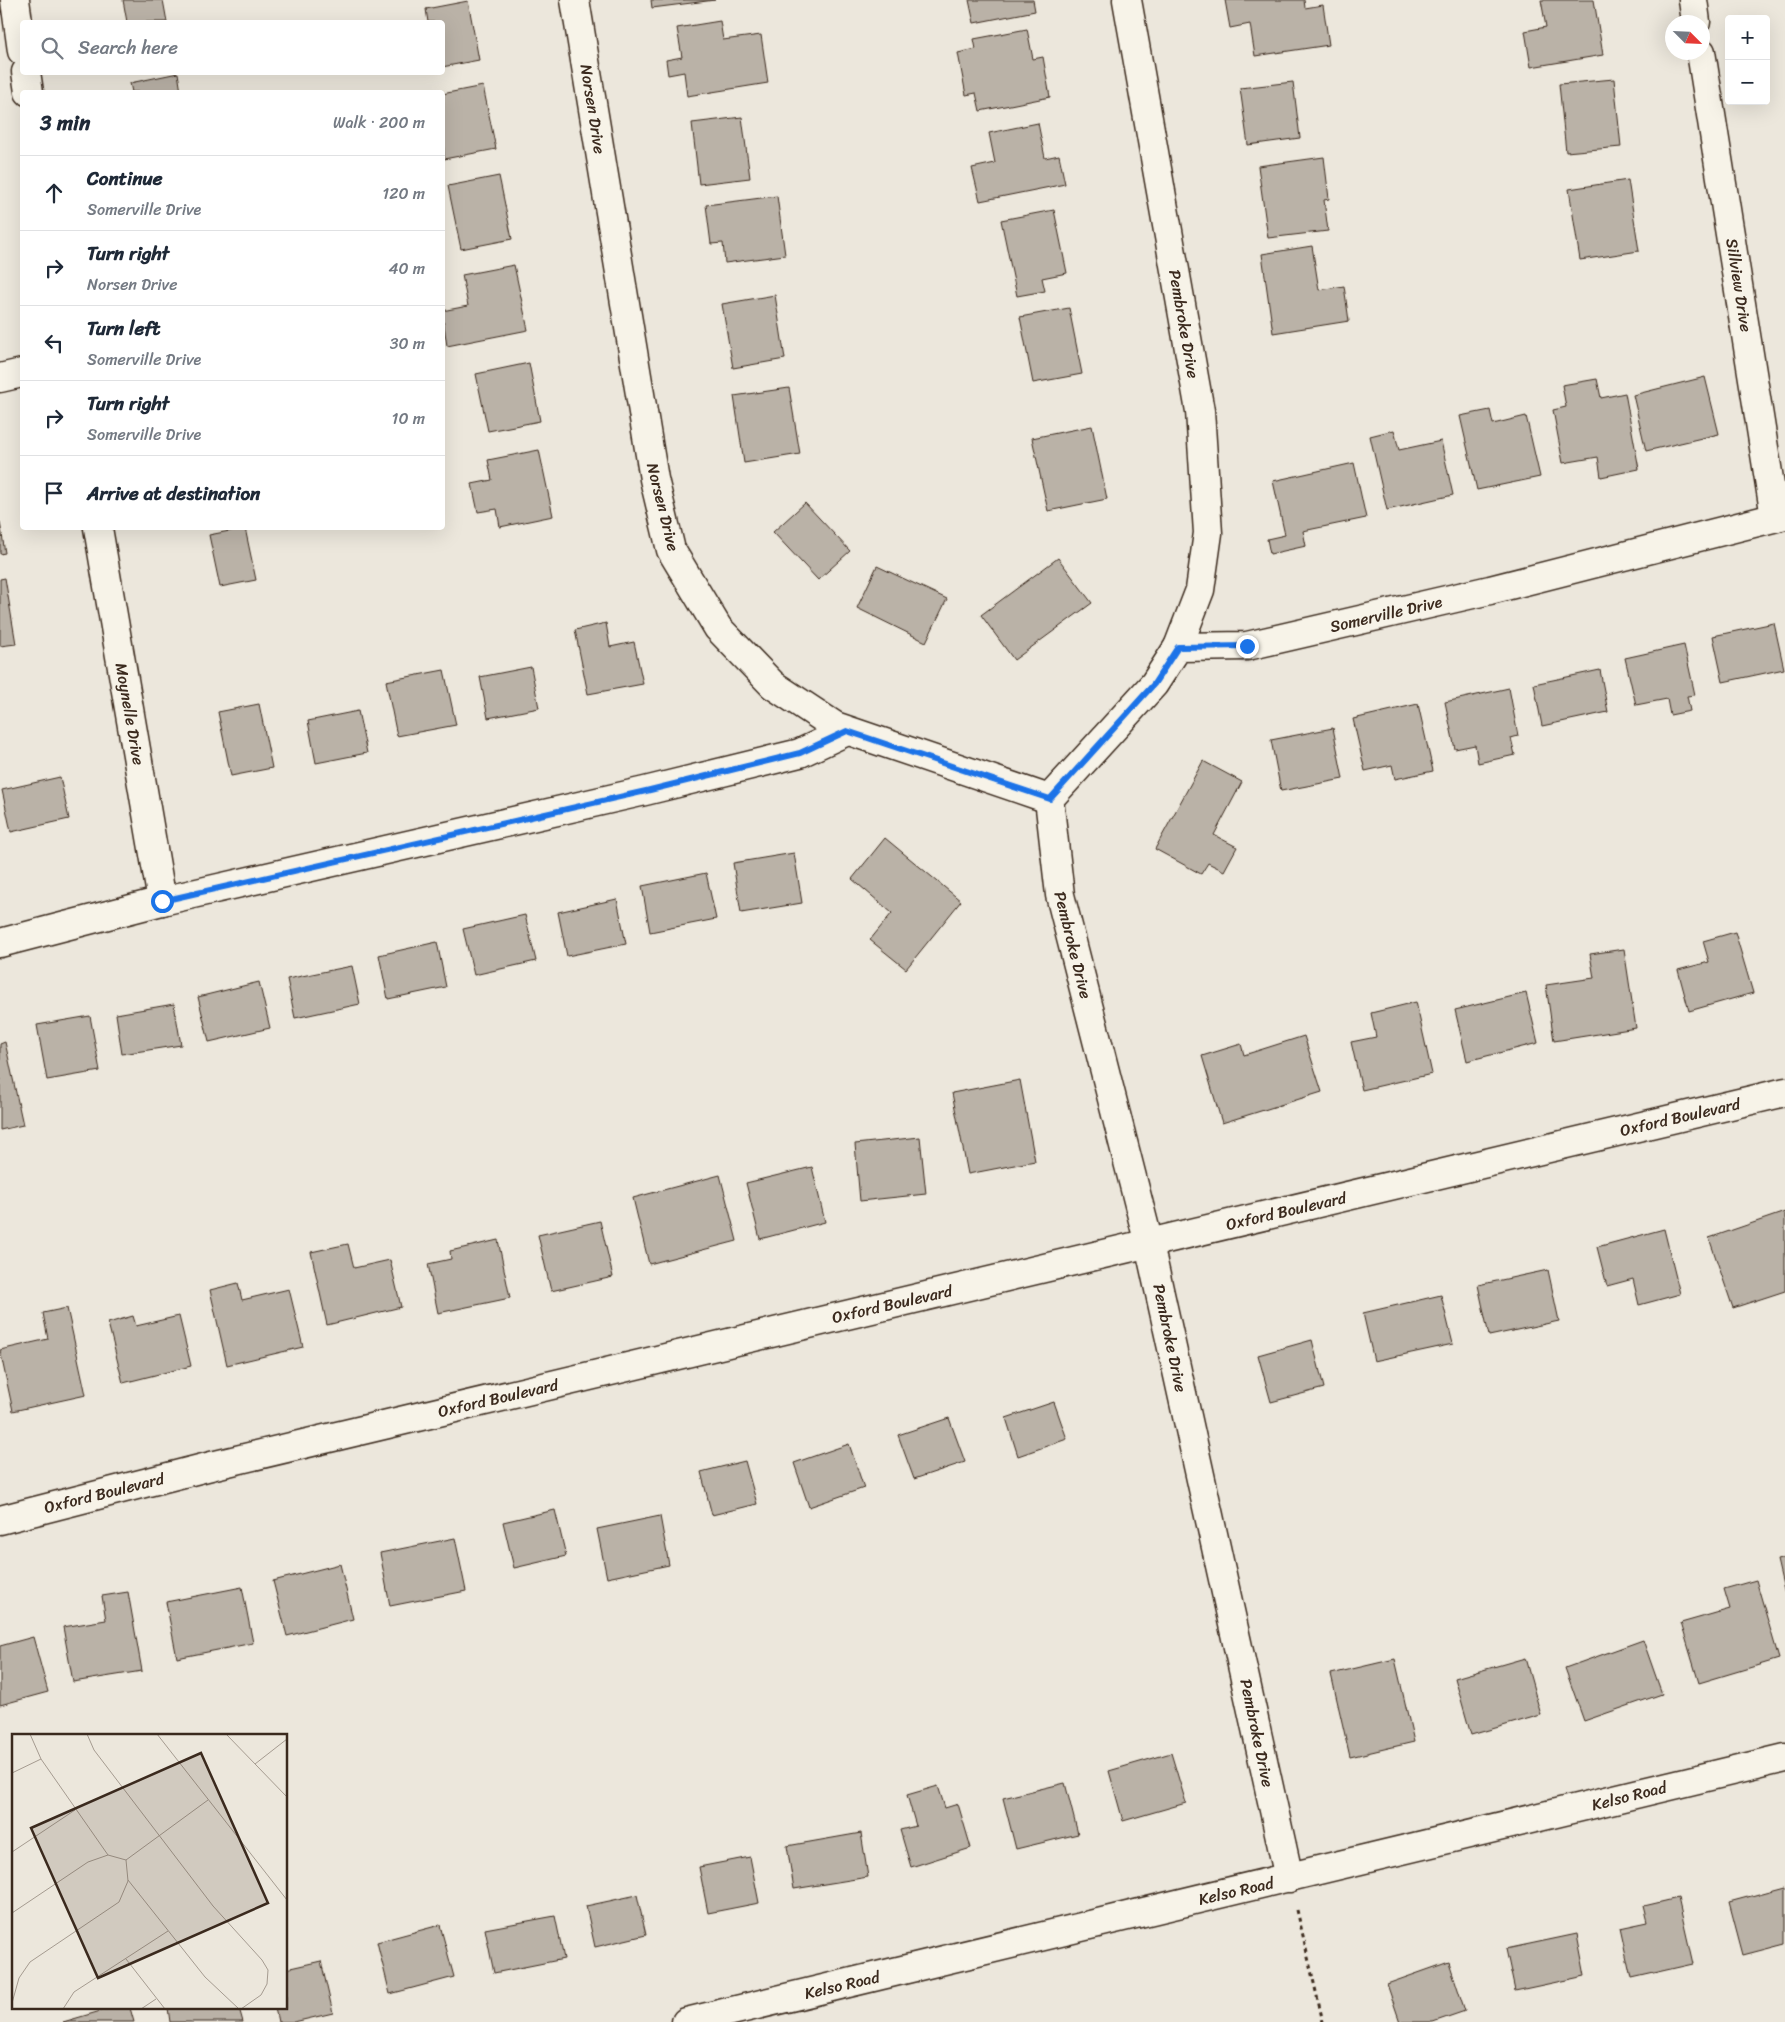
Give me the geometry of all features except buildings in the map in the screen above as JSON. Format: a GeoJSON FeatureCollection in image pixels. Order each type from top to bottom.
{"type":"FeatureCollection","features":[{"type":"Feature","properties":{"kind":"street"},"geometry":{"type":"LineString","coordinates":[[15,0],[20,37]]}},
{"type":"Feature","properties":{"kind":"street","name":"Norsen Drive"},"geometry":{"type":"LineString","coordinates":[[575,0],[654,479],[670,550],[718,628],[773,685],[835,726],[1050,799]]}},
{"type":"Feature","properties":{"kind":"street","name":"Pembroke Drive"},"geometry":{"type":"LineString","coordinates":[[1127,0],[1200,412],[1208,534],[1200,590],[1178,647]]}},
{"type":"Feature","properties":{"kind":"street"},"geometry":{"type":"LineString","coordinates":[[1693,0],[1695,15]]}},
{"type":"Feature","properties":{"kind":"street","name":"Sillview Drive"},"geometry":{"type":"LineString","coordinates":[[1702,60],[1780,516]]}},
{"type":"Feature","properties":{"kind":"street"},"geometry":{"type":"LineString","coordinates":[[26,75],[29,90]]}},
{"type":"Feature","properties":{"kind":"street"},"geometry":{"type":"LineString","coordinates":[[0,378],[20,373]]}},
{"type":"Feature","properties":{"kind":"street","name":"Somerville Drive"},"geometry":{"type":"LineString","coordinates":[[1178,647],[1247,646],[1490,590],[1780,516]]}},
{"type":"Feature","properties":{"kind":"street","name":"Moynelle Drive"},"geometry":{"type":"LineString","coordinates":[[98,530],[162,901]]}},
{"type":"Feature","properties":{"kind":"street"},"geometry":{"type":"LineString","coordinates":[[1050,799],[1154,684],[1178,647]]}},
{"type":"Feature","properties":{"kind":"street"},"geometry":{"type":"LineString","coordinates":[[0,943],[162,901],[800,753],[847,731]]}},
{"type":"Feature","properties":{"kind":"street","name":"Pembroke Drive"},"geometry":{"type":"LineString","coordinates":[[1050,799],[1060,896],[1149,1244],[1289,1878]]}},
{"type":"Feature","properties":{"kind":"street","name":"Oxford Boulevard"},"geometry":{"type":"LineString","coordinates":[[0,1520],[211,1466],[1785,1092]]}},
{"type":"Feature","properties":{"kind":"street","name":"Kelso Road"},"geometry":{"type":"LineString","coordinates":[[686,2022],[1785,1758]]}},
{"type":"Feature","properties":{"kind":"path"},"geometry":{"type":"LineString","coordinates":[[1289,1878],[1323,2022]]}},
{"type":"Feature","properties":{"kind":"route"},"geometry":{"type":"LineString","coordinates":[[162,901],[646,791],[800,753],[847,731],[1050,799],[1154,684],[1178,647],[1247,646]]}}]}
